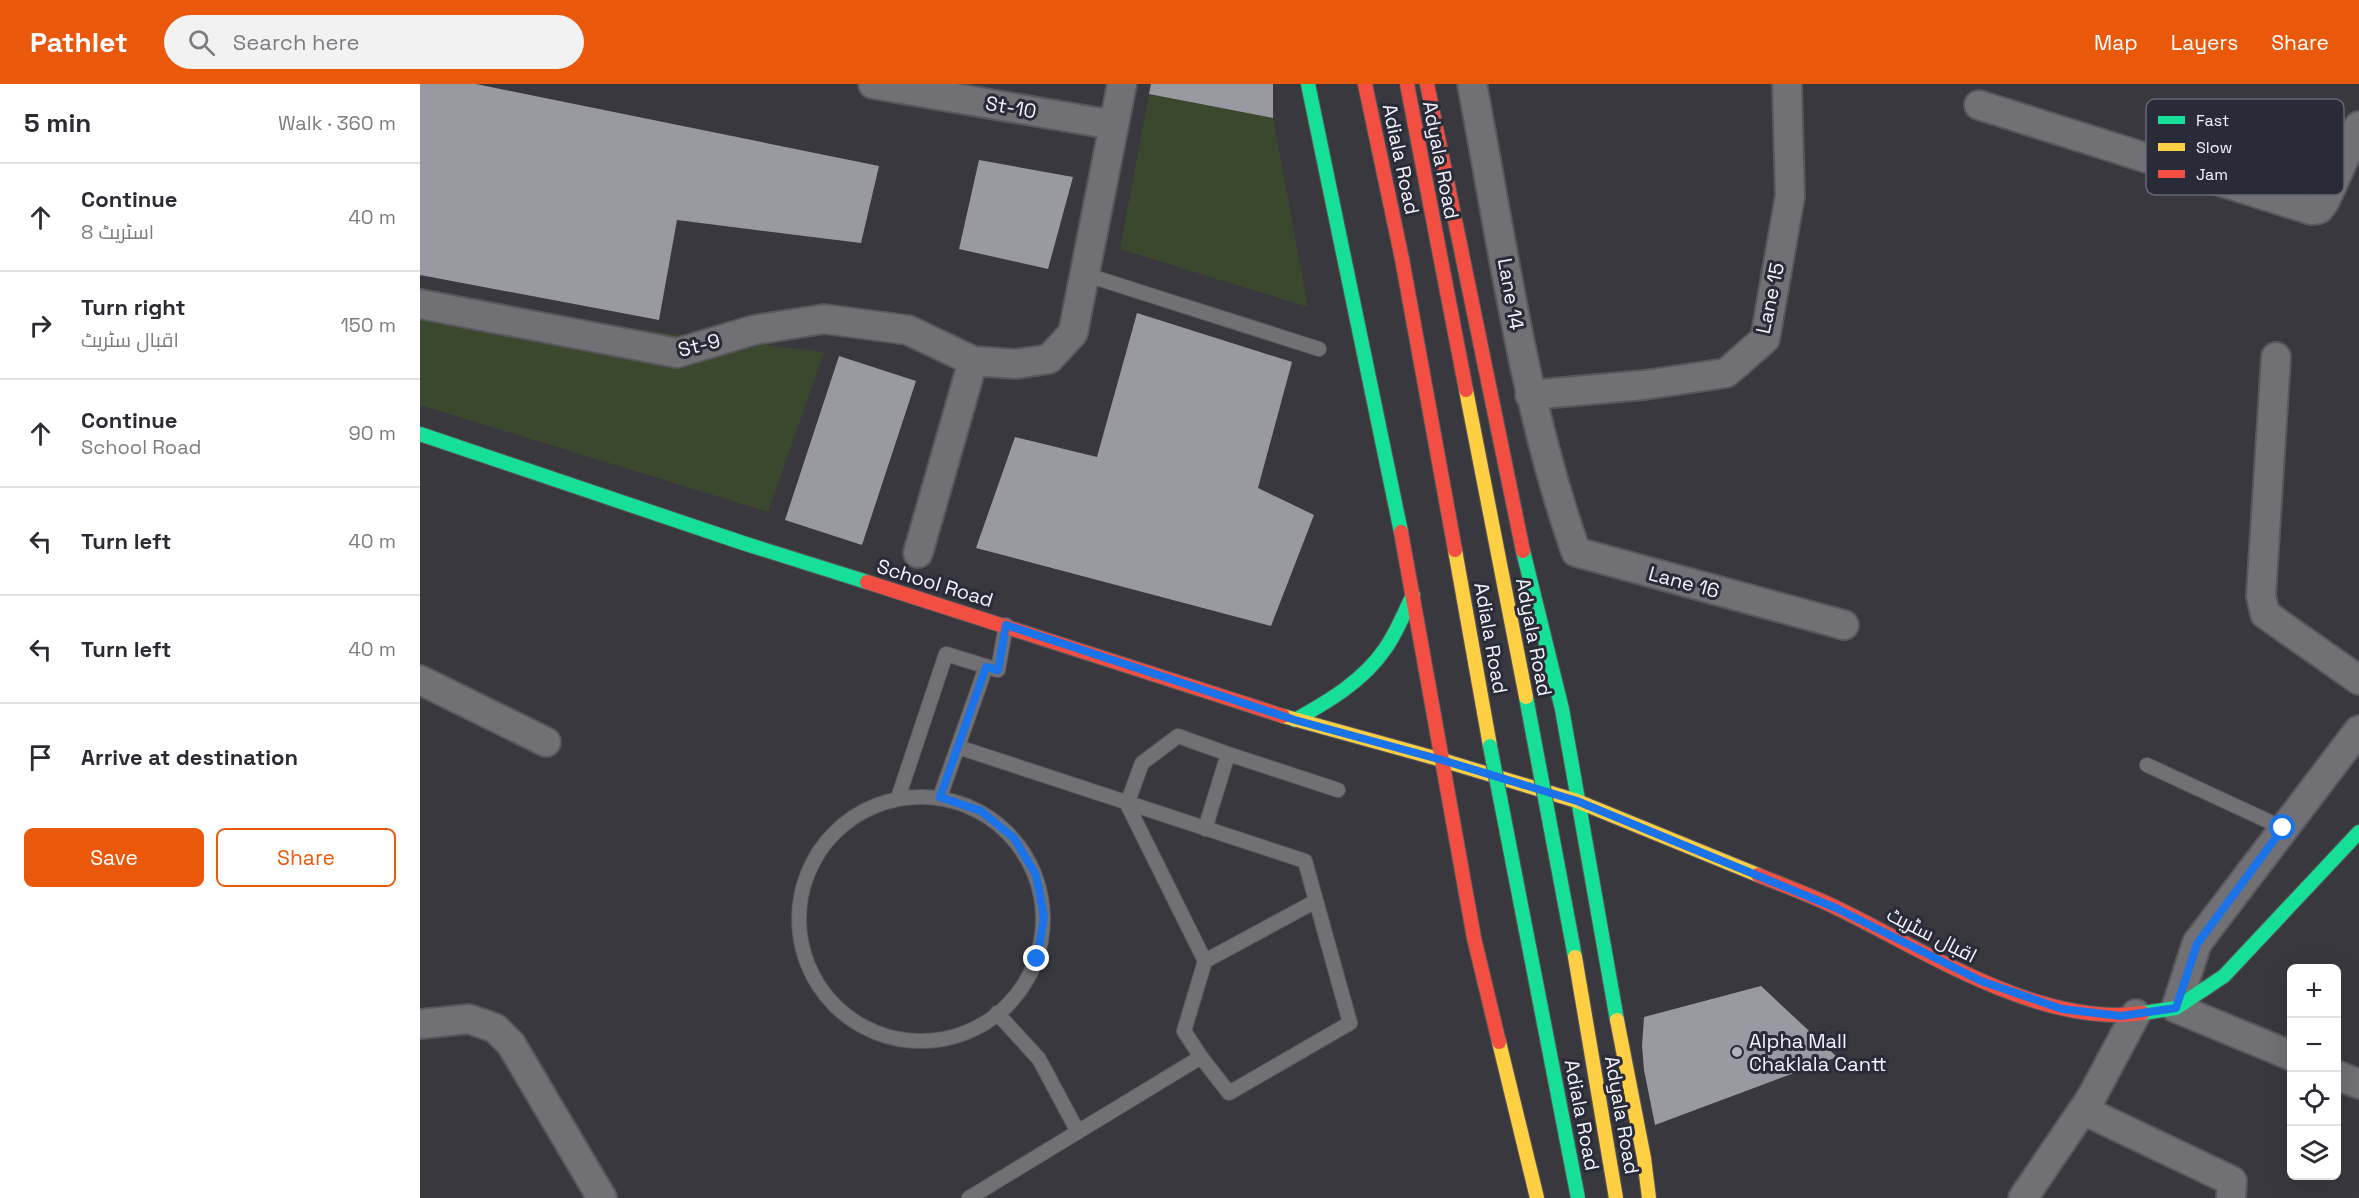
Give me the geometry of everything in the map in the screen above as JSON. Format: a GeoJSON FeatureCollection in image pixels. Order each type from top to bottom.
{"type":"FeatureCollection","features":[{"type":"Feature","properties":{"kind":"street","name":"St-10"},"geometry":{"type":"LineString","coordinates":[[873,84],[1114,125]]}},
{"type":"Feature","properties":{"kind":"street"},"geometry":{"type":"LineString","coordinates":[[918,553],[973,361],[1016,364],[1049,359],[1073,333],[1122,84]]}},
{"type":"Feature","properties":{"kind":"street"},"geometry":{"type":"LineString","coordinates":[[1308,84],[1413,596],[1474,938],[1537,1198]]}},
{"type":"Feature","properties":{"kind":"street","name":"Adiala Road"},"geometry":{"type":"LineString","coordinates":[[1365,84],[1402,259],[1492,758],[1578,1198]]}},
{"type":"Feature","properties":{"kind":"street","name":"Adyala Road"},"geometry":{"type":"LineString","coordinates":[[1407,84],[1567,909],[1616,1198]]}},
{"type":"Feature","properties":{"kind":"street"},"geometry":{"type":"LineString","coordinates":[[1427,84],[1513,510],[1562,709],[1603,948],[1644,1158],[1649,1198]]}},
{"type":"Feature","properties":{"kind":"street","name":"Lane 14"},"geometry":{"type":"LineString","coordinates":[[1472,84],[1530,395],[1558,501]]}},
{"type":"Feature","properties":{"kind":"street","name":"Lane 15"},"geometry":{"type":"LineString","coordinates":[[1530,395],[1644,385],[1726,373],[1765,339],[1790,196],[1786,84]]}},
{"type":"Feature","properties":{"kind":"street"},"geometry":{"type":"LineString","coordinates":[[1979,105],[2146,158]]}},
{"type":"Feature","properties":{"kind":"street"},"geometry":{"type":"LineString","coordinates":[[2344,159],[2359,126]]}},
{"type":"Feature","properties":{"kind":"street"},"geometry":{"type":"LineString","coordinates":[[2264,195],[2311,210],[2319,209],[2328,195]]}},
{"type":"Feature","properties":{"kind":"street","name":"St-9"},"geometry":{"type":"LineString","coordinates":[[420,304],[677,353],[754,330],[824,319],[908,330],[973,361]]}},
{"type":"Feature","properties":{"kind":"street"},"geometry":{"type":"LineString","coordinates":[[2276,357],[2261,596],[2265,615],[2359,680]]}},
{"type":"Feature","properties":{"kind":"street","name":"School Road"},"geometry":{"type":"LineString","coordinates":[[420,434],[743,543],[1006,625],[1295,720],[1442,760]]}},
{"type":"Feature","properties":{"kind":"street","name":"Lane 16"},"geometry":{"type":"LineString","coordinates":[[1558,501],[1576,552],[1844,625]]}},
{"type":"Feature","properties":{"kind":"street"},"geometry":{"type":"LineString","coordinates":[[1295,720],[1339,696],[1364,674],[1386,648],[1413,596]]}},
{"type":"Feature","properties":{"kind":"street"},"geometry":{"type":"LineString","coordinates":[[420,680],[546,742]]}},
{"type":"Feature","properties":{"kind":"street"},"geometry":{"type":"LineString","coordinates":[[2287,1054],[2176,1008],[2197,944],[2359,730]]}},
{"type":"Feature","properties":{"kind":"street","name":"اقبال سٹریٹ"},"geometry":{"type":"LineString","coordinates":[[1442,760],[1577,801],[1836,908],[1981,981],[2062,1009],[2121,1016],[2176,1008],[2224,976],[2359,832]]}},
{"type":"Feature","properties":{"kind":"street"},"geometry":{"type":"LineString","coordinates":[[2023,1198],[2083,1110],[2136,1014]]}},
{"type":"Feature","properties":{"kind":"street"},"geometry":{"type":"LineString","coordinates":[[420,1024],[469,1019],[495,1028],[511,1044],[602,1198]]}},
{"type":"Feature","properties":{"kind":"street"},"geometry":{"type":"LineString","coordinates":[[2341,1077],[2359,1084]]}},
{"type":"Feature","properties":{"kind":"street"},"geometry":{"type":"LineString","coordinates":[[2083,1110],[2232,1181],[2231,1198]]}},
{"type":"Feature","properties":{"kind":"lane"},"geometry":{"type":"LineString","coordinates":[[1084,274],[1319,349]]}},
{"type":"Feature","properties":{"kind":"lane"},"geometry":{"type":"LineString","coordinates":[[898,798],[946,654],[998,670],[1006,625]]}},
{"type":"Feature","properties":{"kind":"lane"},"geometry":{"type":"LineString","coordinates":[[940,797],[986,667]]}},
{"type":"Feature","properties":{"kind":"lane"},"geometry":{"type":"LineString","coordinates":[[958,747],[1127,804],[1305,861],[1350,1023],[1229,1093],[1200,1057],[1184,1031],[1205,961],[1127,804],[1142,763],[1178,736],[1338,790]]}},
{"type":"Feature","properties":{"kind":"lane"},"geometry":{"type":"LineString","coordinates":[[1205,829],[1228,754]]}},
{"type":"Feature","properties":{"kind":"lane"},"geometry":{"type":"LineString","coordinates":[[2147,765],[2283,828]]}},
{"type":"Feature","properties":{"kind":"lane"},"geometry":{"type":"LineString","coordinates":[[940,797],[981,811],[1014,838],[1036,875],[1044,917],[1037,959],[1016,996],[984,1024],[943,1039],[901,1040],[861,1026],[827,999],[805,963],[798,921],[804,878],[825,841],[858,813],[898,798],[940,797]]}},
{"type":"Feature","properties":{"kind":"lane"},"geometry":{"type":"LineString","coordinates":[[1205,961],[1316,901]]}},
{"type":"Feature","properties":{"kind":"lane"},"geometry":{"type":"LineString","coordinates":[[997,1013],[1039,1059],[1078,1132]]}},
{"type":"Feature","properties":{"kind":"lane"},"geometry":{"type":"LineString","coordinates":[[969,1198],[1200,1057]]}},
{"type":"Feature","properties":{"kind":"green space"},"geometry":{"type":"Polygon","coordinates":[[[1149,94],[1273,118],[1308,307],[1120,249],[1149,94]]]}},
{"type":"Feature","properties":{"kind":"green space"},"geometry":{"type":"Polygon","coordinates":[[[420,303],[824,352],[768,512],[420,405],[420,303]]]}},
{"type":"Feature","properties":{"kind":"building"},"geometry":{"type":"Polygon","coordinates":[[[420,84],[476,84],[879,166],[861,243],[677,220],[659,320],[420,275],[420,84]]]}},
{"type":"Feature","properties":{"kind":"building"},"geometry":{"type":"Polygon","coordinates":[[[1151,84],[1273,84],[1273,118],[1149,94],[1151,84]]]}},
{"type":"Feature","properties":{"kind":"building"},"geometry":{"type":"Polygon","coordinates":[[[979,160],[1073,177],[1048,269],[959,249],[979,160]]]}},
{"type":"Feature","properties":{"kind":"building"},"geometry":{"type":"Polygon","coordinates":[[[1137,313],[1292,362],[1258,488],[1314,515],[1271,626],[976,548],[1015,437],[1097,457],[1137,313]]]}},
{"type":"Feature","properties":{"kind":"building"},"geometry":{"type":"Polygon","coordinates":[[[839,356],[916,381],[862,545],[785,520],[839,356]]]}},
{"type":"Feature","properties":{"kind":"building","name":"Alpha Mall Chaklala Cantt"},"geometry":{"type":"Polygon","coordinates":[[[1761,986],[1837,1057],[1655,1125],[1644,1070],[1642,1046],[1644,1017],[1761,986]]]}},
{"type":"Feature","properties":{"kind":"traffic: fast"},"geometry":{"type":"LineString","coordinates":[[1308,84],[1401,532]]}},
{"type":"Feature","properties":{"kind":"traffic: fast"},"geometry":{"type":"LineString","coordinates":[[420,434],[743,543],[867,582]]}},
{"type":"Feature","properties":{"kind":"traffic: fast"},"geometry":{"type":"LineString","coordinates":[[1523,551],[1562,709],[1617,1020]]}},
{"type":"Feature","properties":{"kind":"traffic: fast"},"geometry":{"type":"LineString","coordinates":[[1295,720],[1333,698],[1366,671],[1389,643],[1413,595]]}},
{"type":"Feature","properties":{"kind":"traffic: fast"},"geometry":{"type":"LineString","coordinates":[[1526,697],[1575,957]]}},
{"type":"Feature","properties":{"kind":"traffic: fast"},"geometry":{"type":"LineString","coordinates":[[1490,746],[1578,1198]]}},
{"type":"Feature","properties":{"kind":"traffic: fast"},"geometry":{"type":"LineString","coordinates":[[2143,1013],[2176,1008],[2224,976],[2359,832]]}},
{"type":"Feature","properties":{"kind":"traffic: slow"},"geometry":{"type":"LineString","coordinates":[[1466,390],[1526,697]]}},
{"type":"Feature","properties":{"kind":"traffic: slow"},"geometry":{"type":"LineString","coordinates":[[1455,550],[1490,746]]}},
{"type":"Feature","properties":{"kind":"traffic: slow"},"geometry":{"type":"LineString","coordinates":[[1283,716],[1442,760],[1577,801],[1758,875]]}},
{"type":"Feature","properties":{"kind":"traffic: slow"},"geometry":{"type":"LineString","coordinates":[[1575,957],[1616,1198]]}},
{"type":"Feature","properties":{"kind":"traffic: slow"},"geometry":{"type":"LineString","coordinates":[[1617,1020],[1644,1158],[1649,1198]]}},
{"type":"Feature","properties":{"kind":"traffic: slow"},"geometry":{"type":"LineString","coordinates":[[1499,1042],[1537,1198]]}},
{"type":"Feature","properties":{"kind":"traffic: jam"},"geometry":{"type":"LineString","coordinates":[[1365,84],[1402,259],[1455,550]]}},
{"type":"Feature","properties":{"kind":"traffic: jam"},"geometry":{"type":"LineString","coordinates":[[1407,84],[1466,390]]}},
{"type":"Feature","properties":{"kind":"traffic: jam"},"geometry":{"type":"LineString","coordinates":[[1427,84],[1523,551]]}},
{"type":"Feature","properties":{"kind":"traffic: jam"},"geometry":{"type":"LineString","coordinates":[[1401,532],[1474,938],[1499,1042]]}},
{"type":"Feature","properties":{"kind":"traffic: jam"},"geometry":{"type":"LineString","coordinates":[[867,582],[1283,716]]}},
{"type":"Feature","properties":{"kind":"traffic: jam"},"geometry":{"type":"LineString","coordinates":[[1758,875],[1829,904],[1947,965],[2026,998],[2065,1009],[2105,1015],[2143,1013]]}},
{"type":"Feature","properties":{"kind":"place","name":"Alpha Mall Chaklala Cantt"},"geometry":{"type":"Point","coordinates":[1737,1052]}},
{"type":"Feature","properties":{"kind":"route"},"geometry":{"type":"LineString","coordinates":[[1037,959],[1044,917],[1036,875],[1014,838],[981,811],[940,797],[986,667],[998,670],[1006,625],[1295,720],[1442,760],[1577,801],[1836,908],[1981,981],[2062,1009],[2121,1016],[2176,1008],[2197,944],[2283,828]]}}]}
